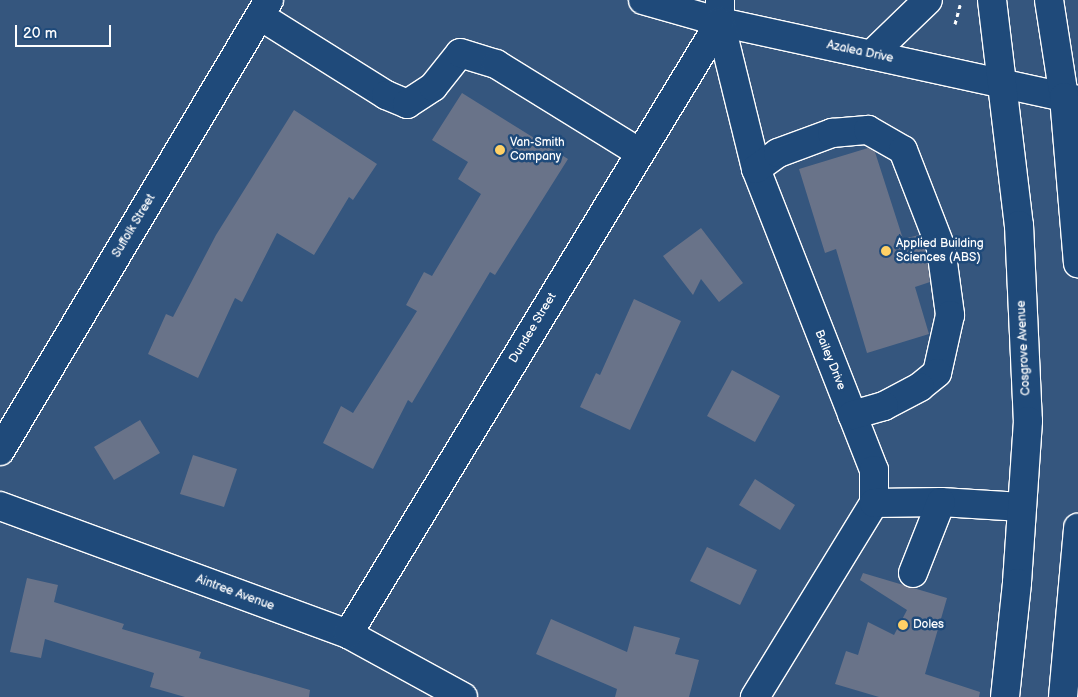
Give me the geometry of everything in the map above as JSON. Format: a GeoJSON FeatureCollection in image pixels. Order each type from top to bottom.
{"type":"FeatureCollection","features":[{"type":"Feature","properties":{"kind":"street","name":"Azalea Drive"},"geometry":{"type":"LineString","coordinates":[[643,0],[720,11],[871,55],[1071,98]]}},
{"type":"Feature","properties":{"kind":"street"},"geometry":{"type":"LineString","coordinates":[[871,55],[928,0]]}},
{"type":"Feature","properties":{"kind":"street","name":"Cosgrove Avenue"},"geometry":{"type":"LineString","coordinates":[[992,0],[1004,84],[1019,226],[1028,421],[1017,583],[1005,697]]}},
{"type":"Feature","properties":{"kind":"street"},"geometry":{"type":"LineString","coordinates":[[1049,0],[1071,98],[1078,263]]}},
{"type":"Feature","properties":{"kind":"street"},"geometry":{"type":"LineString","coordinates":[[264,8],[386,94],[407,104],[433,87],[460,52],[496,64],[640,153]]}},
{"type":"Feature","properties":{"kind":"street","name":"Suffolk Street"},"geometry":{"type":"LineString","coordinates":[[0,451],[264,8]]}},
{"type":"Feature","properties":{"kind":"street","name":"Dundee Street"},"geometry":{"type":"LineString","coordinates":[[348,634],[640,153],[720,11]]}},
{"type":"Feature","properties":{"kind":"street","name":"Bailey Drive"},"geometry":{"type":"LineString","coordinates":[[720,11],[756,169],[874,470],[874,503]]}},
{"type":"Feature","properties":{"kind":"street"},"geometry":{"type":"LineString","coordinates":[[756,169],[778,152],[832,133],[868,130],[903,150],[941,248],[950,315],[937,373],[920,387],[884,406],[852,415]]}},
{"type":"Feature","properties":{"kind":"street"},"geometry":{"type":"LineString","coordinates":[[757,697],[874,503],[940,502],[1022,508]]}},
{"type":"Feature","properties":{"kind":"street"},"geometry":{"type":"LineString","coordinates":[[913,573],[940,502]]}},
{"type":"Feature","properties":{"kind":"street","name":"Aintree Avenue"},"geometry":{"type":"LineString","coordinates":[[0,506],[348,634],[463,697]]}},
{"type":"Feature","properties":{"kind":"street"},"geometry":{"type":"LineString","coordinates":[[1063,697],[1078,528]]}},
{"type":"Feature","properties":{"kind":"building"},"geometry":{"type":"Polygon","coordinates":[[[462,93],[568,159],[495,275],[490,272],[412,403],[408,400],[373,469],[323,443],[341,406],[353,413],[417,311],[406,305],[424,272],[432,276],[481,194],[458,179],[468,162],[432,140],[462,93]]]}},
{"type":"Feature","properties":{"kind":"building"},"geometry":{"type":"Polygon","coordinates":[[[294,110],[377,164],[353,200],[349,197],[314,255],[277,233],[242,302],[235,298],[198,378],[148,354],[166,314],[173,317],[216,235],[294,110]]]}},
{"type":"Feature","properties":{"kind":"building","name":"Applied Building Sciences (ABS)"},"geometry":{"type":"Polygon","coordinates":[[[868,148],[875,152],[903,239],[919,235],[926,252],[930,282],[915,287],[929,334],[867,353],[836,249],[825,253],[799,169],[868,148]]]}},
{"type":"Feature","properties":{"kind":"building"},"geometry":{"type":"Polygon","coordinates":[[[701,228],[743,283],[719,302],[701,279],[693,295],[663,256],[701,228]]]}},
{"type":"Feature","properties":{"kind":"building"},"geometry":{"type":"Polygon","coordinates":[[[634,299],[681,321],[630,430],[580,407],[596,373],[600,375],[634,299]]]}},
{"type":"Feature","properties":{"kind":"building"},"geometry":{"type":"Polygon","coordinates":[[[732,370],[780,396],[755,442],[707,416],[732,370]]]}},
{"type":"Feature","properties":{"kind":"building"},"geometry":{"type":"Polygon","coordinates":[[[140,420],[160,453],[114,480],[94,447],[140,420]]]}},
{"type":"Feature","properties":{"kind":"building"},"geometry":{"type":"Polygon","coordinates":[[[193,455],[237,469],[224,507],[180,494],[193,455]]]}},
{"type":"Feature","properties":{"kind":"building"},"geometry":{"type":"Polygon","coordinates":[[[755,479],[795,505],[780,530],[739,505],[755,479]]]}},
{"type":"Feature","properties":{"kind":"building"},"geometry":{"type":"Polygon","coordinates":[[[707,547],[757,570],[740,605],[690,581],[707,547]]]}},
{"type":"Feature","properties":{"kind":"building","name":"Doles"},"geometry":{"type":"Polygon","coordinates":[[[863,573],[947,598],[925,674],[980,692],[979,697],[879,697],[835,684],[846,651],[858,655],[868,622],[894,635],[907,610],[860,580],[863,573]]]}},
{"type":"Feature","properties":{"kind":"building"},"geometry":{"type":"Polygon","coordinates":[[[27,578],[58,585],[54,602],[124,624],[122,629],[201,652],[199,658],[310,690],[309,697],[185,697],[150,687],[154,673],[45,639],[41,658],[10,652],[27,578]]]}},
{"type":"Feature","properties":{"kind":"building"},"geometry":{"type":"Polygon","coordinates":[[[551,619],[627,652],[634,626],[680,638],[675,654],[699,660],[689,697],[615,697],[617,689],[536,654],[551,619]]]}},
{"type":"Feature","properties":{"kind":"place","name":"Van-Smith Company"},"geometry":{"type":"Point","coordinates":[500,150]}},
{"type":"Feature","properties":{"kind":"place","name":"Applied Building Sciences (ABS)"},"geometry":{"type":"Point","coordinates":[886,251]}},
{"type":"Feature","properties":{"kind":"place","name":"Doles"},"geometry":{"type":"Point","coordinates":[903,625]}}]}
